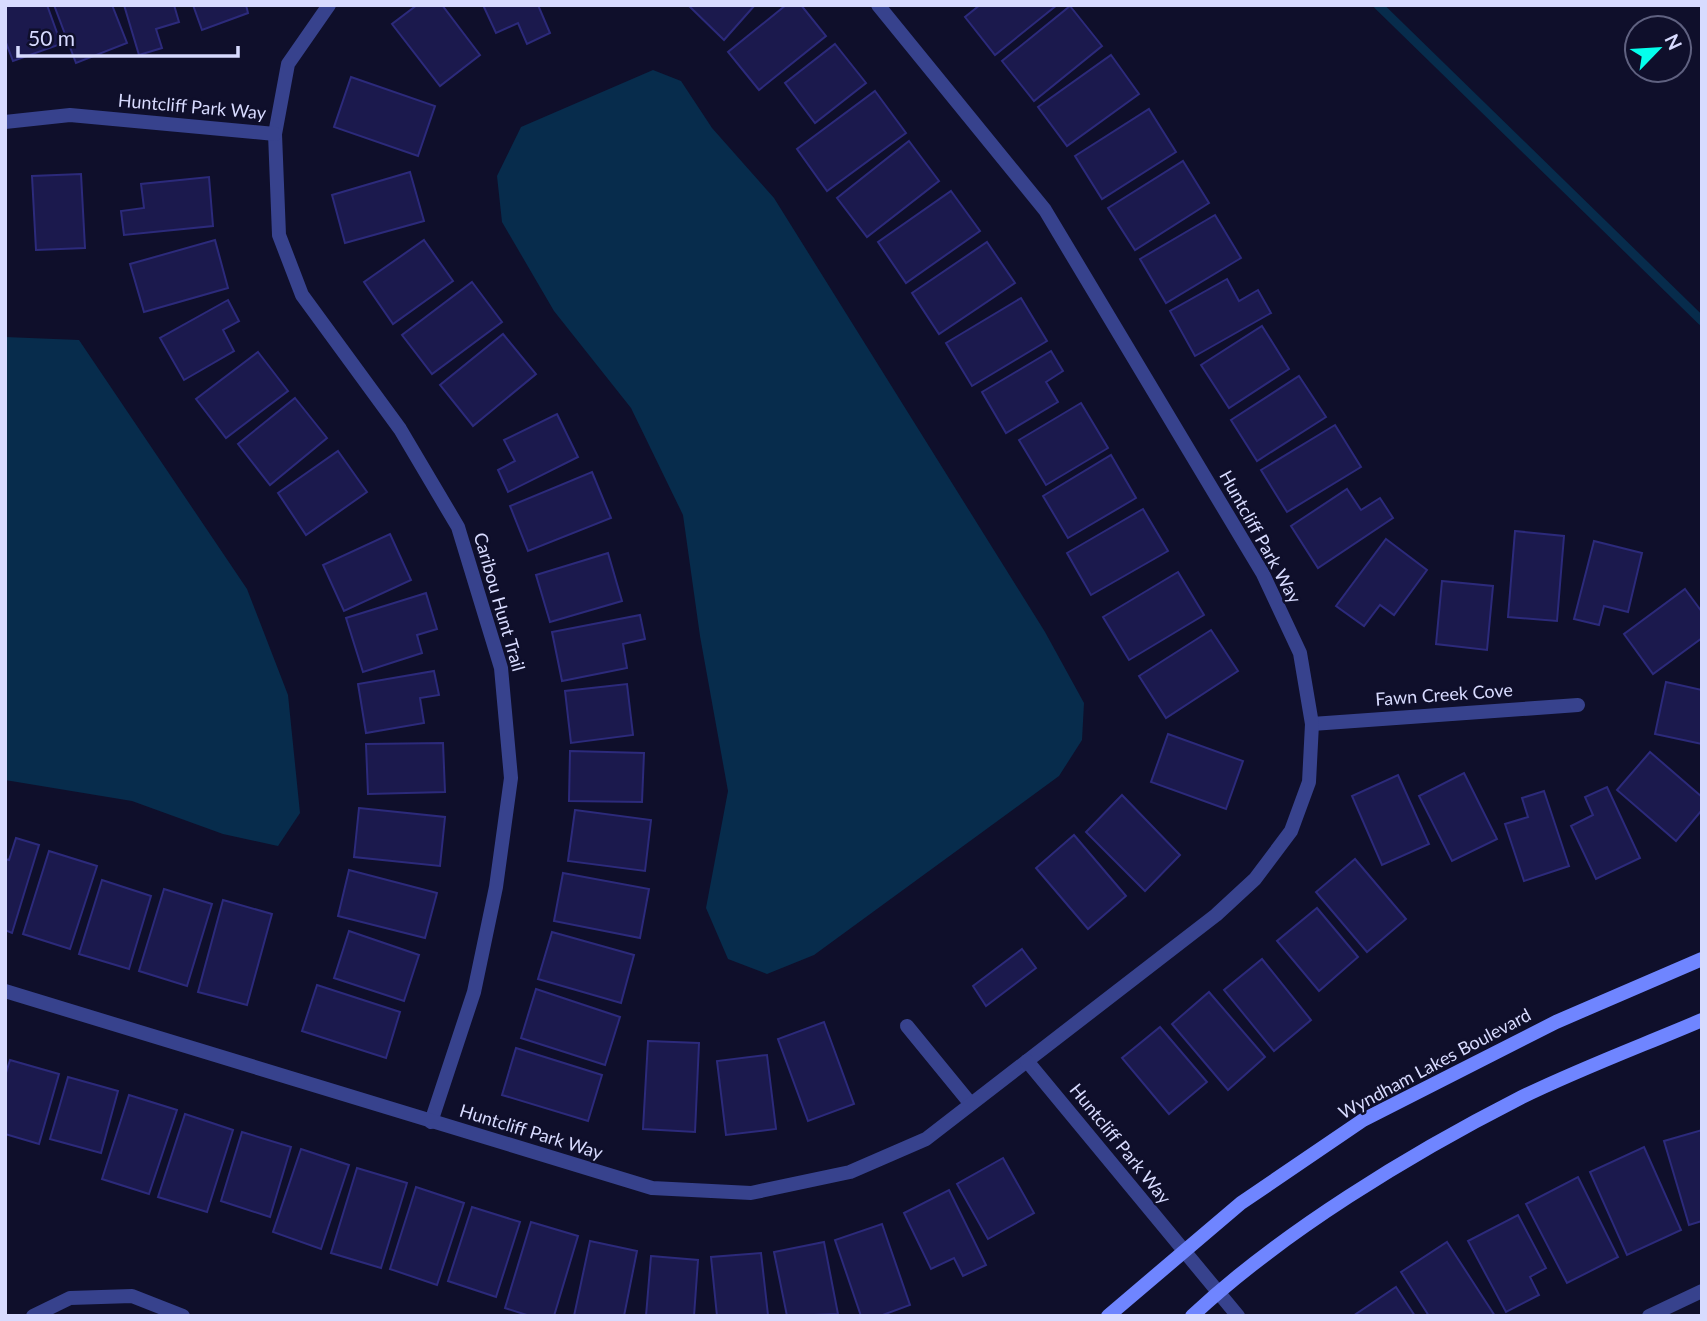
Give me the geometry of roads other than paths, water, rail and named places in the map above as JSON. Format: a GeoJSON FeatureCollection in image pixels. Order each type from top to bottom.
{"type":"FeatureCollection","features":[{"type":"Feature","properties":{"kind":"street","name":"Huntcliff Park Way"},"geometry":{"type":"LineString","coordinates":[[5,122],[70,115],[275,134],[288,64],[329,5]]}},
{"type":"Feature","properties":{"kind":"street","name":"Huntcliff Park Way"},"geometry":{"type":"LineString","coordinates":[[5,991],[652,1188],[751,1193],[850,1172],[926,1139],[1216,915],[1255,879],[1291,831],[1309,782],[1312,724],[1300,653],[1263,574],[1045,210],[878,5]]}},
{"type":"Feature","properties":{"kind":"street","name":"Caribou Hunt Trail"},"geometry":{"type":"LineString","coordinates":[[275,134],[279,235],[302,295],[400,429],[458,527],[501,668],[511,778],[496,887],[474,992],[430,1122]]}},
{"type":"Feature","properties":{"kind":"street","name":"Fawn Creek Cove"},"geometry":{"type":"LineString","coordinates":[[1312,724],[1578,705]]}},
{"type":"Feature","properties":{"kind":"street","name":"Wyndham Lakes Boulevard"},"geometry":{"type":"LineString","coordinates":[[1108,1316],[1241,1203],[1363,1120],[1556,1022],[1702,959]]}},
{"type":"Feature","properties":{"kind":"street"},"geometry":{"type":"LineString","coordinates":[[1192,1316],[1218,1291],[1274,1247],[1422,1151],[1522,1098],[1702,1020]]}},
{"type":"Feature","properties":{"kind":"street"},"geometry":{"type":"LineString","coordinates":[[906,1026],[970,1103]]}},
{"type":"Feature","properties":{"kind":"street","name":"Huntcliff Park Way"},"geometry":{"type":"LineString","coordinates":[[1027,1061],[1238,1316]]}},
{"type":"Feature","properties":{"kind":"street"},"geometry":{"type":"LineString","coordinates":[[1649,1316],[1702,1291]]}},
{"type":"Feature","properties":{"kind":"street"},"geometry":{"type":"LineString","coordinates":[[33,1316],[70,1298],[132,1296],[183,1316]]}},
{"type":"Feature","properties":{"kind":"water"},"geometry":{"type":"Polygon","coordinates":[[[653,70],[681,81],[712,128],[774,198],[1045,632],[1084,703],[1082,740],[1059,776],[814,955],[767,974],[728,959],[706,908],[728,791],[700,636],[683,515],[631,408],[554,311],[502,222],[497,176],[521,127],[653,70]]]}},
{"type":"Feature","properties":{"kind":"water"},"geometry":{"type":"Polygon","coordinates":[[[5,337],[79,340],[247,589],[288,695],[300,813],[278,846],[223,834],[132,801],[5,780],[5,337]]]}},
{"type":"Feature","properties":{"kind":"waterway"},"geometry":{"type":"LineString","coordinates":[[1378,5],[1702,321]]}}]}
